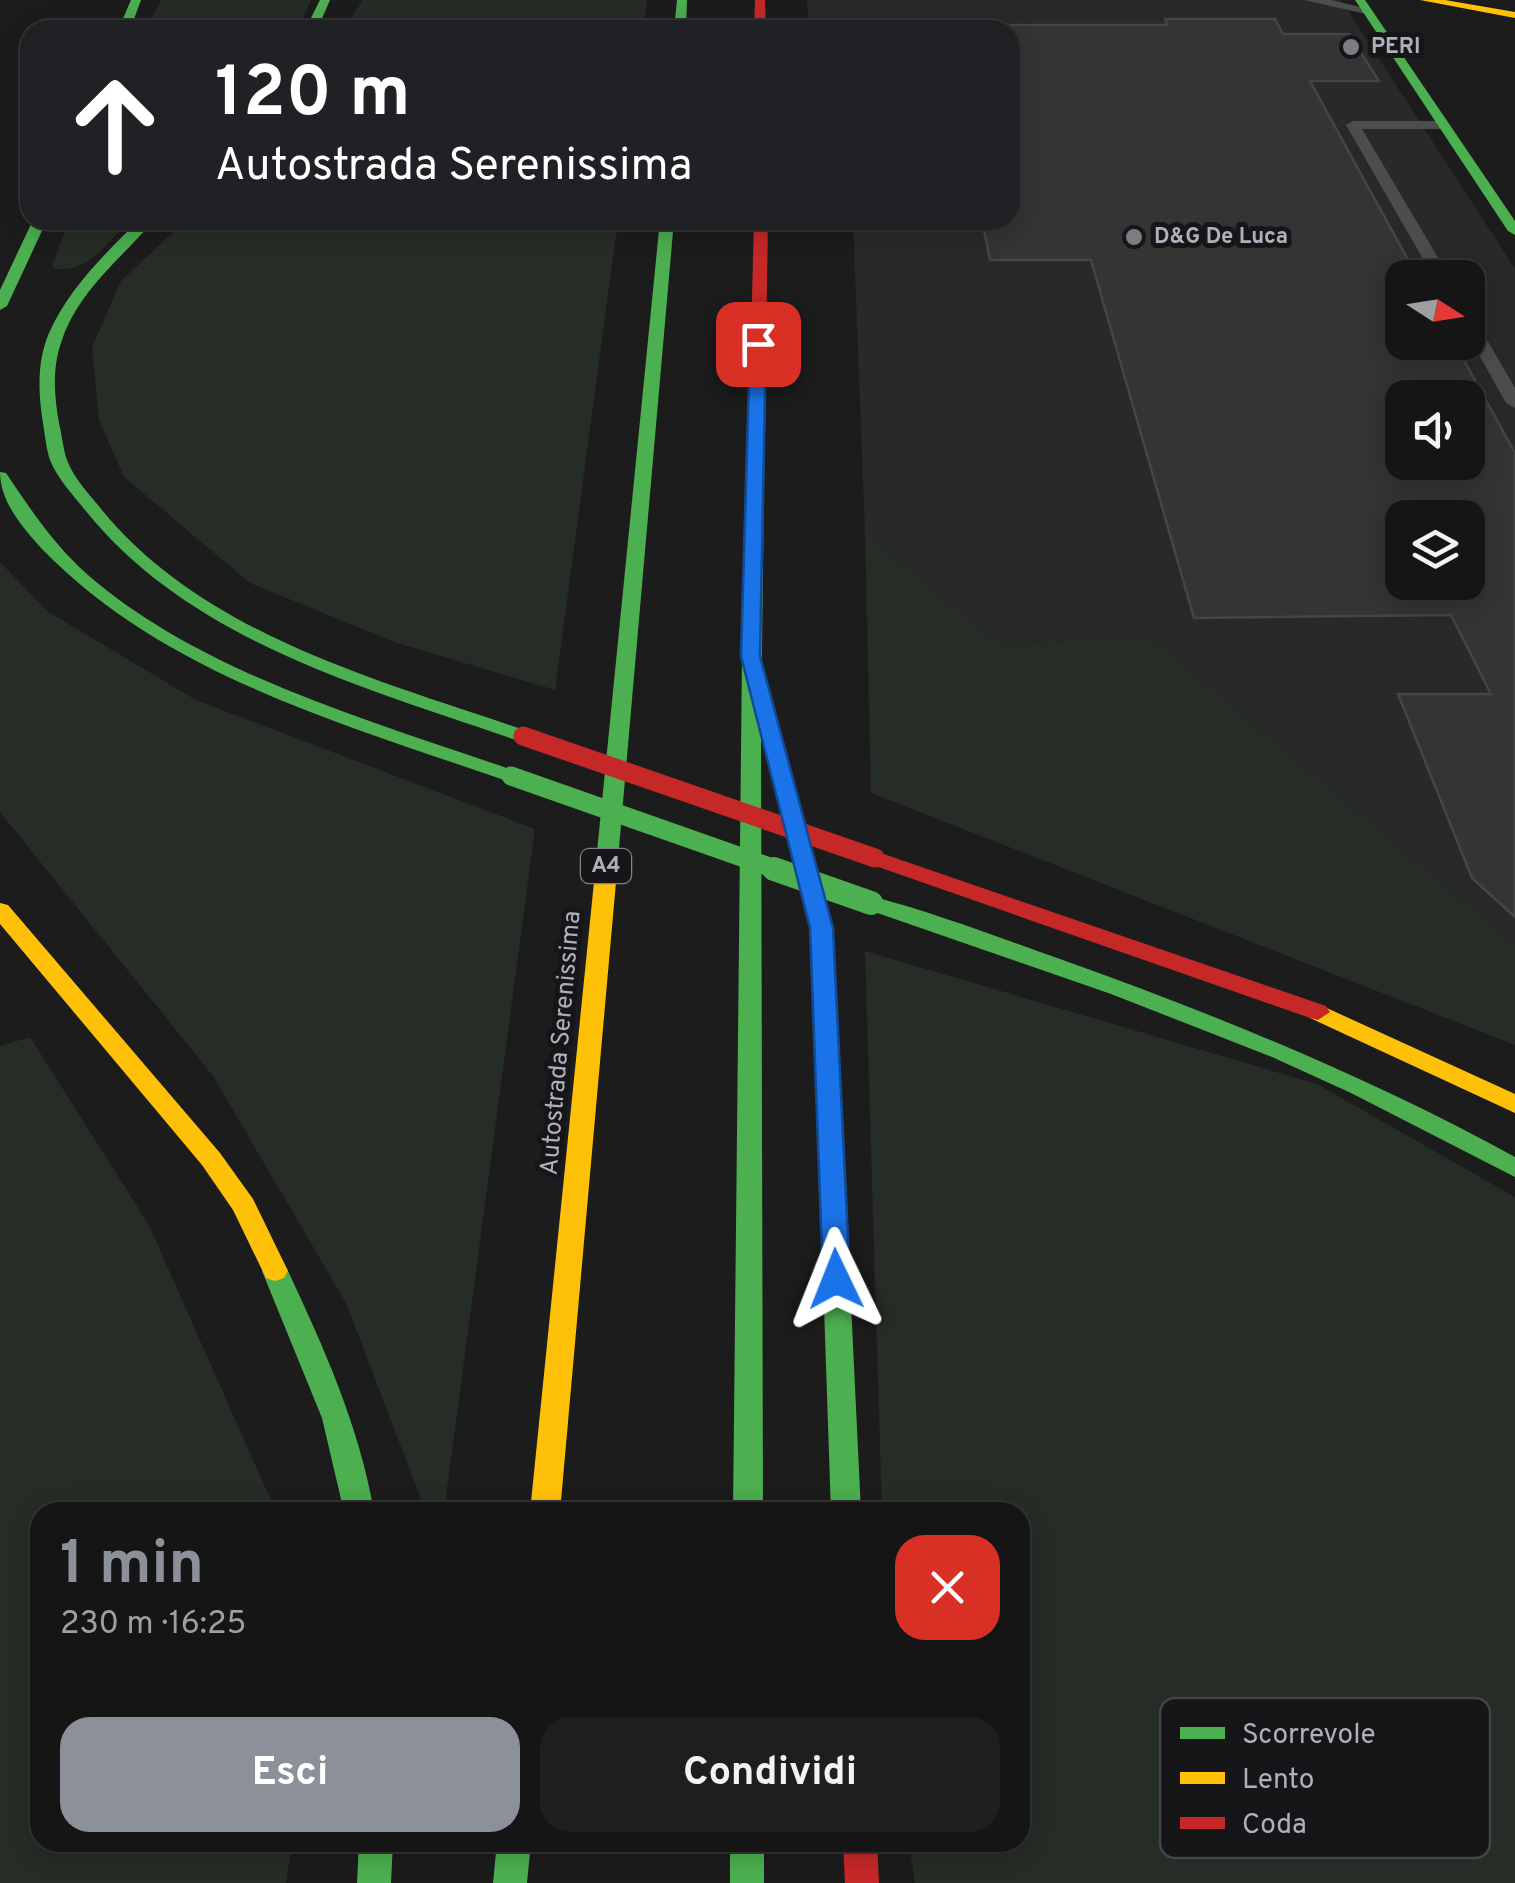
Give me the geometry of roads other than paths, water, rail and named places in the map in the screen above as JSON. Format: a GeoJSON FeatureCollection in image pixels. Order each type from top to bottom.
{"type":"FeatureCollection","features":[{"type":"Feature","properties":{"kind":"main road"},"geometry":{"type":"LineString","coordinates":[[1490,0],[1515,4]]}},
{"type":"Feature","properties":{"kind":"main road"},"geometry":{"type":"LineString","coordinates":[[1433,1],[1515,15]]}},
{"type":"Feature","properties":{"kind":"main road"},"geometry":{"type":"LineString","coordinates":[[1363,5],[1515,231]]}},
{"type":"Feature","properties":{"kind":"main road"},"geometry":{"type":"LineString","coordinates":[[0,306],[35,230]]}},
{"type":"Feature","properties":{"kind":"main road"},"geometry":{"type":"LineString","coordinates":[[138,230],[71,304],[51,347],[46,416],[53,449],[70,483],[93,514],[171,586],[224,619],[292,650],[524,736],[1293,1002],[1358,1027],[1515,1104]]}},
{"type":"Feature","properties":{"kind":"main road","name":"Autostrada Serenissima"},"geometry":{"type":"LineString","coordinates":[[546,1502],[666,230]]}},
{"type":"Feature","properties":{"kind":"main road"},"geometry":{"type":"LineString","coordinates":[[748,1502],[751,656],[761,230]]}},
{"type":"Feature","properties":{"kind":"main road"},"geometry":{"type":"LineString","coordinates":[[0,477],[21,514],[58,556],[104,596],[236,672],[512,776],[1285,1048],[1432,1120],[1515,1168]]}},
{"type":"Feature","properties":{"kind":"main road"},"geometry":{"type":"LineString","coordinates":[[751,656],[822,928],[846,1502]]}},
{"type":"Feature","properties":{"kind":"main road"},"geometry":{"type":"LineString","coordinates":[[0,910],[211,1159],[244,1206],[328,1386],[349,1452],[358,1502]]}},
{"type":"Feature","properties":{"kind":"main road"},"geometry":{"type":"LineString","coordinates":[[374,1883],[376,1852]]}},
{"type":"Feature","properties":{"kind":"main road"},"geometry":{"type":"LineString","coordinates":[[510,1883],[513,1852]]}},
{"type":"Feature","properties":{"kind":"main road"},"geometry":{"type":"LineString","coordinates":[[747,1852],[747,1883]]}},
{"type":"Feature","properties":{"kind":"main road"},"geometry":{"type":"LineString","coordinates":[[860,1852],[862,1883]]}},
{"type":"Feature","properties":{"kind":"lane"},"geometry":{"type":"LineString","coordinates":[[1310,0],[1363,5]]}},
{"type":"Feature","properties":{"kind":"lane"},"geometry":{"type":"LineString","coordinates":[[1432,260],[1354,125],[1443,124]]}},
{"type":"Feature","properties":{"kind":"lane"},"geometry":{"type":"LineString","coordinates":[[1485,351],[1515,403]]}},
{"type":"Feature","properties":{"kind":"place","name":"PERI"},"geometry":{"type":"Point","coordinates":[1351,47]}},
{"type":"Feature","properties":{"kind":"place","name":"D&G De Luca"},"geometry":{"type":"Point","coordinates":[1134,237]}}]}
